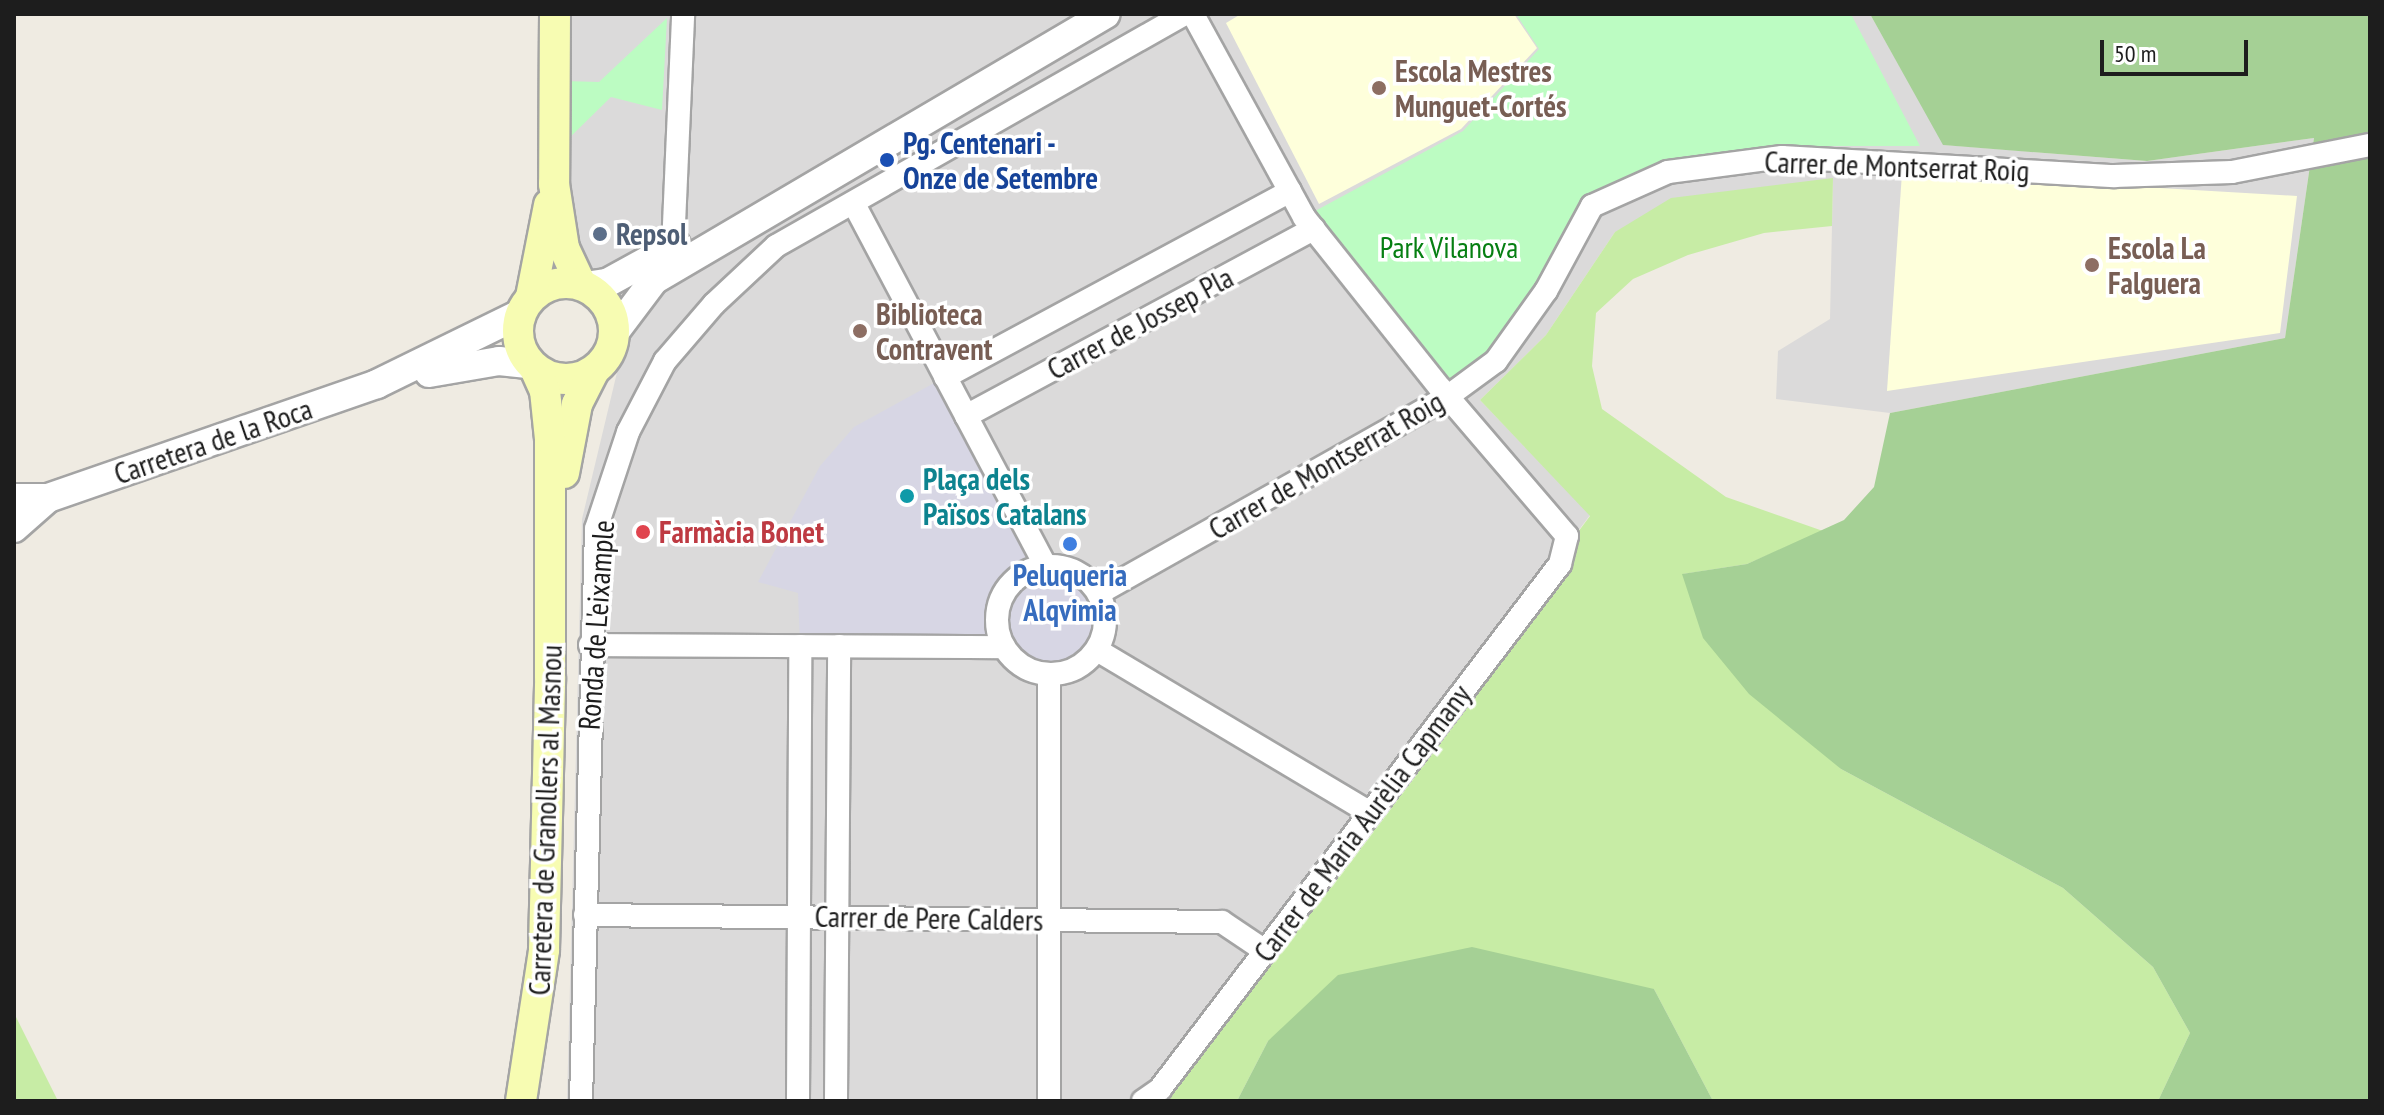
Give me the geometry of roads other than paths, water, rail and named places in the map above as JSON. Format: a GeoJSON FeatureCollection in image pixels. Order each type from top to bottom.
{"type":"FeatureCollection","features":[{"type":"Feature","properties":{"kind":"main road"},"geometry":{"type":"LineString","coordinates":[[554,184],[517,334],[533,366],[559,379],[594,371],[608,354],[614,333],[604,301],[583,285],[564,248],[554,184],[555,14]]}},
{"type":"Feature","properties":{"kind":"main road"},"geometry":{"type":"LineString","coordinates":[[526,306],[555,282],[583,285]]}},
{"type":"Feature","properties":{"kind":"main road","name":"Carretera de Granollers al Masnou"},"geometry":{"type":"LineString","coordinates":[[521,1101],[544,950],[552,538],[549,416],[533,366]]}},
{"type":"Feature","properties":{"kind":"main road","name":"Carretera de Granollers al Masnou"},"geometry":{"type":"LineString","coordinates":[[552,538],[577,404],[594,371]]}},
{"type":"Feature","properties":{"kind":"street"},"geometry":{"type":"LineString","coordinates":[[673,247],[683,14]]}},
{"type":"Feature","properties":{"kind":"street"},"geometry":{"type":"LineString","coordinates":[[614,333],[654,280],[1106,14]]}},
{"type":"Feature","properties":{"kind":"street","name":"Ronda de L'eixample"},"geometry":{"type":"LineString","coordinates":[[581,1101],[590,645],[596,529],[628,432],[665,361],[714,304],[776,246],[1185,14]]}},
{"type":"Feature","properties":{"kind":"street"},"geometry":{"type":"LineString","coordinates":[[1193,14],[1314,229],[1447,397]]}},
{"type":"Feature","properties":{"kind":"street"},"geometry":{"type":"LineString","coordinates":[[583,285],[607,283],[938,100],[1033,55]]}},
{"type":"Feature","properties":{"kind":"street","name":"Carrer de Montserrat Roig"},"geometry":{"type":"LineString","coordinates":[[1099,593],[1447,397],[1496,361],[1546,291],[1592,206],[1668,172],[1782,157],[2114,176],[2232,172],[2370,145]]}},
{"type":"Feature","properties":{"kind":"street","name":"Carrer de Jossep Pla"},"geometry":{"type":"LineString","coordinates":[[945,377],[1290,191]]}},
{"type":"Feature","properties":{"kind":"street"},"geometry":{"type":"LineString","coordinates":[[854,204],[1045,565]]}},
{"type":"Feature","properties":{"kind":"street","name":"Carrer de Jossep Pla"},"geometry":{"type":"LineString","coordinates":[[966,416],[1314,229]]}},
{"type":"Feature","properties":{"kind":"street","name":"Carretera de la Roca"},"geometry":{"type":"LineString","coordinates":[[377,384],[526,306]]}},
{"type":"Feature","properties":{"kind":"street","name":"Carretera de la Roca"},"geometry":{"type":"LineString","coordinates":[[14,498],[48,498],[377,384],[474,363],[533,366]]}},
{"type":"Feature","properties":{"kind":"street","name":"Carrer de Maria Aurèlia Capmany"},"geometry":{"type":"LineString","coordinates":[[1143,1101],[1160,1089],[1560,564],[1567,536],[1447,397]]}},
{"type":"Feature","properties":{"kind":"street","name":"Carretera de la Roca"},"geometry":{"type":"LineString","coordinates":[[14,528],[48,498]]}},
{"type":"Feature","properties":{"kind":"street"},"geometry":{"type":"LineString","coordinates":[[1045,565],[1071,568],[1099,593],[1105,632],[1097,650],[1071,671],[1049,674],[1023,667],[1004,647],[998,634],[999,602],[1012,582],[1045,565]]}},
{"type":"Feature","properties":{"kind":"street"},"geometry":{"type":"LineString","coordinates":[[590,645],[1004,647]]}},
{"type":"Feature","properties":{"kind":"street"},"geometry":{"type":"LineString","coordinates":[[798,1101],[800,646]]}},
{"type":"Feature","properties":{"kind":"street"},"geometry":{"type":"LineString","coordinates":[[836,1101],[839,646]]}},
{"type":"Feature","properties":{"kind":"street"},"geometry":{"type":"LineString","coordinates":[[1097,650],[1370,813]]}},
{"type":"Feature","properties":{"kind":"street"},"geometry":{"type":"LineString","coordinates":[[1049,674],[1049,1101]]}},
{"type":"Feature","properties":{"kind":"street","name":"Carrer de Pere Calders"},"geometry":{"type":"LineString","coordinates":[[585,915],[1222,922],[1265,951]]}},
{"type":"Feature","properties":{"kind":"place","name":"Escola Mestres Munguet-Cortés"},"geometry":{"type":"Point","coordinates":[1379,88]}},
{"type":"Feature","properties":{"kind":"place","name":"Pg. Centenari - Onze de Setembre"},"geometry":{"type":"Point","coordinates":[887,160]}},
{"type":"Feature","properties":{"kind":"place","name":"Repsol"},"geometry":{"type":"Point","coordinates":[600,234]}},
{"type":"Feature","properties":{"kind":"place","name":"Escola La Falguera"},"geometry":{"type":"Point","coordinates":[2092,265]}},
{"type":"Feature","properties":{"kind":"place","name":"Biblioteca Contravent"},"geometry":{"type":"Point","coordinates":[860,331]}},
{"type":"Feature","properties":{"kind":"place","name":"Plaça dels Països Catalans"},"geometry":{"type":"Point","coordinates":[907,496]}},
{"type":"Feature","properties":{"kind":"place","name":"Farmàcia Bonet"},"geometry":{"type":"Point","coordinates":[643,532]}},
{"type":"Feature","properties":{"kind":"place","name":"Peluqueria Alqvimia"},"geometry":{"type":"Point","coordinates":[1070,544]}},
{"type":"Feature","properties":{"kind":"park label","name":"Park Vilanova"},"geometry":{"type":"Point","coordinates":[1449,247]}}]}
